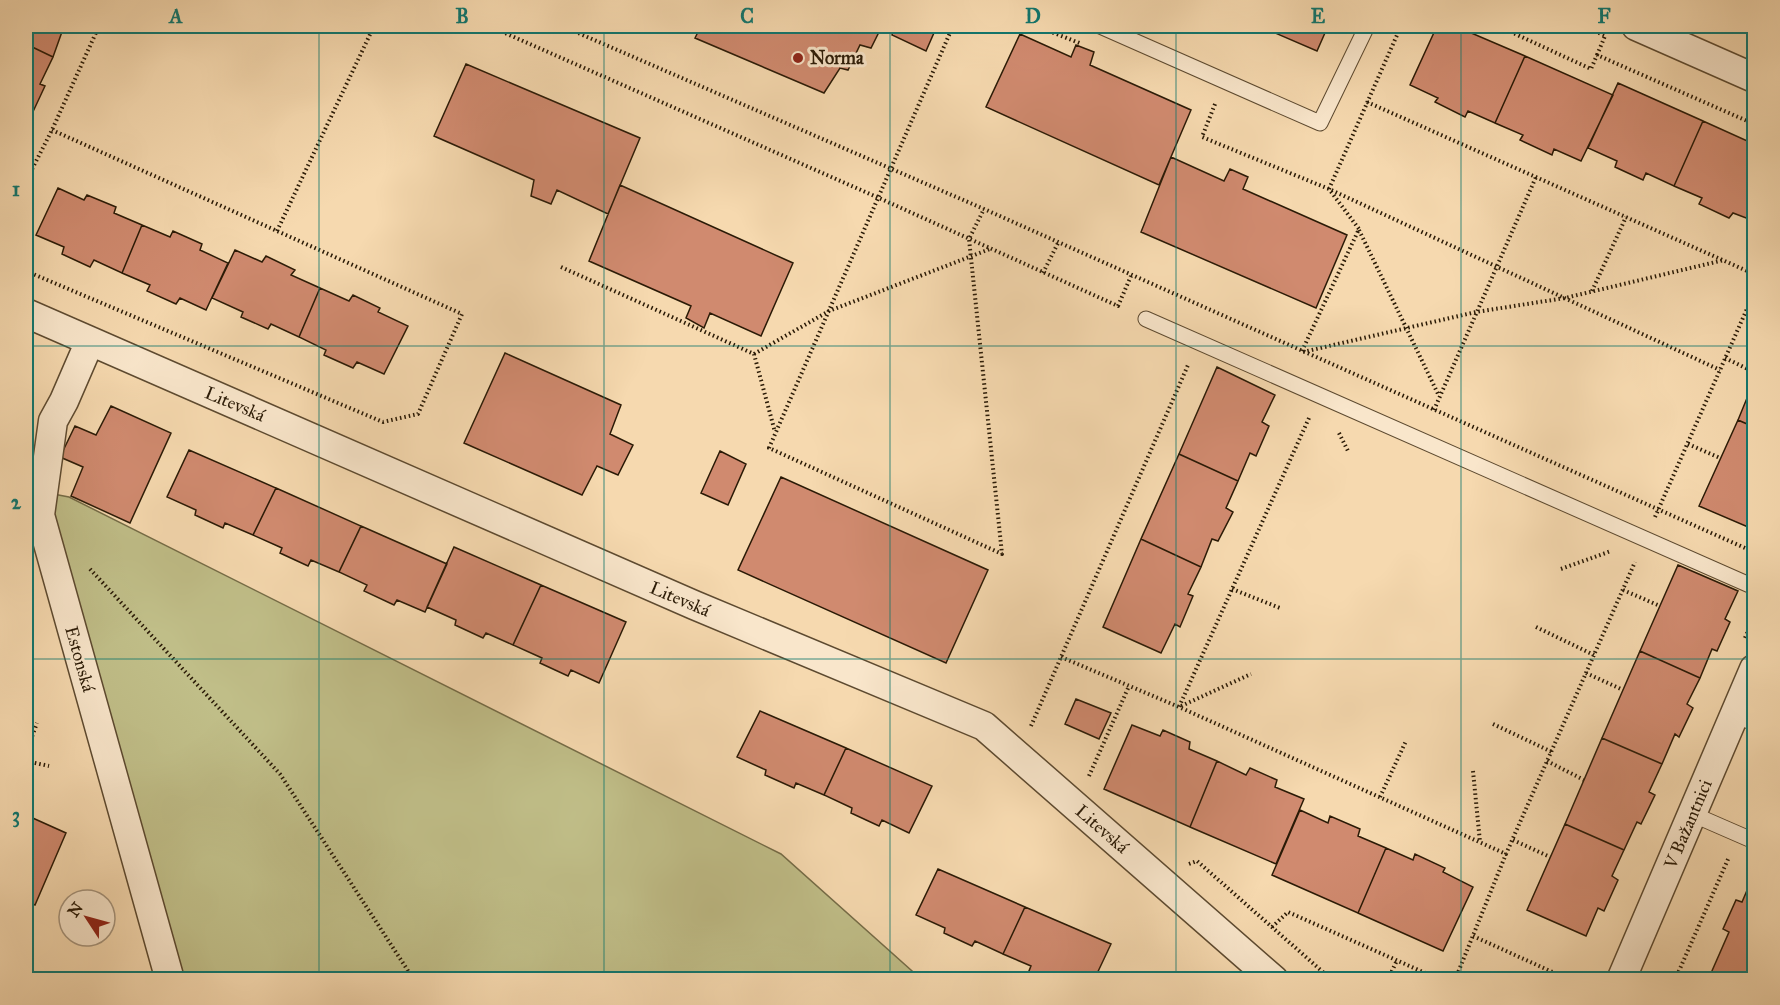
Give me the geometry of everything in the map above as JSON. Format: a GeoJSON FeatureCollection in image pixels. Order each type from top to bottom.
{"type":"FeatureCollection","features":[{"type":"Feature","properties":{"kind":"street"},"geometry":{"type":"LineString","coordinates":[[1636,26],[1755,78]]}},
{"type":"Feature","properties":{"kind":"street","name":"Litevská"},"geometry":{"type":"LineString","coordinates":[[26,313],[694,605],[984,726],[1274,980]]}},
{"type":"Feature","properties":{"kind":"street","name":"Estonská"},"geometry":{"type":"LineString","coordinates":[[90,341],[53,421],[40,515],[170,980]]}},
{"type":"Feature","properties":{"kind":"street","name":"V Bažantnici"},"geometry":{"type":"LineString","coordinates":[[1622,980],[1692,814],[1745,719],[1755,669]]}},
{"type":"Feature","properties":{"kind":"lane"},"geometry":{"type":"LineString","coordinates":[[1100,26],[1320,123],[1367,26]]}},
{"type":"Feature","properties":{"kind":"lane"},"geometry":{"type":"LineString","coordinates":[[1146,320],[1755,587]]}},
{"type":"Feature","properties":{"kind":"lane"},"geometry":{"type":"LineString","coordinates":[[1692,814],[1755,841]]}},
{"type":"Feature","properties":{"kind":"path"},"geometry":{"type":"LineString","coordinates":[[26,181],[99,26]]}},
{"type":"Feature","properties":{"kind":"path"},"geometry":{"type":"LineString","coordinates":[[277,231],[374,26]]}},
{"type":"Feature","properties":{"kind":"path"},"geometry":{"type":"LineString","coordinates":[[489,26],[1118,306],[1131,276]]}},
{"type":"Feature","properties":{"kind":"path"},"geometry":{"type":"LineString","coordinates":[[562,26],[892,168],[1755,552]]}},
{"type":"Feature","properties":{"kind":"path"},"geometry":{"type":"LineString","coordinates":[[953,26],[769,448],[1002,554],[969,239],[984,209]]}},
{"type":"Feature","properties":{"kind":"path"},"geometry":{"type":"LineString","coordinates":[[1036,26],[1084,45]]}},
{"type":"Feature","properties":{"kind":"path"},"geometry":{"type":"LineString","coordinates":[[1329,189],[1401,26]]}},
{"type":"Feature","properties":{"kind":"path"},"geometry":{"type":"LineString","coordinates":[[1498,26],[1509,28],[1591,69],[1606,36]]}},
{"type":"Feature","properties":{"kind":"path"},"geometry":{"type":"LineString","coordinates":[[1597,55],[1755,124]]}},
{"type":"Feature","properties":{"kind":"path"},"geometry":{"type":"LineString","coordinates":[[1205,100],[1216,105],[1202,137],[1329,189],[1720,370]]}},
{"type":"Feature","properties":{"kind":"path"},"geometry":{"type":"LineString","coordinates":[[1367,102],[1755,274]]}},
{"type":"Feature","properties":{"kind":"path"},"geometry":{"type":"LineString","coordinates":[[26,271],[383,422],[418,414],[462,314],[52,129]]}},
{"type":"Feature","properties":{"kind":"path"},"geometry":{"type":"LineString","coordinates":[[1434,410],[1536,177]]}},
{"type":"Feature","properties":{"kind":"path"},"geometry":{"type":"LineString","coordinates":[[1329,189],[1359,229],[1439,397]]}},
{"type":"Feature","properties":{"kind":"path"},"geometry":{"type":"LineString","coordinates":[[1592,291],[1626,217]]}},
{"type":"Feature","properties":{"kind":"path"},"geometry":{"type":"LineString","coordinates":[[1302,352],[1359,229]]}},
{"type":"Feature","properties":{"kind":"path"},"geometry":{"type":"LineString","coordinates":[[1043,273],[1058,243]]}},
{"type":"Feature","properties":{"kind":"path"},"geometry":{"type":"LineString","coordinates":[[754,354],[829,311],[990,249]]}},
{"type":"Feature","properties":{"kind":"path"},"geometry":{"type":"LineString","coordinates":[[1302,352],[1476,312],[1565,298],[1724,260]]}},
{"type":"Feature","properties":{"kind":"path"},"geometry":{"type":"LineString","coordinates":[[561,267],[754,354]]}},
{"type":"Feature","properties":{"kind":"path"},"geometry":{"type":"LineString","coordinates":[[1455,980],[1506,854],[1755,293]]}},
{"type":"Feature","properties":{"kind":"path"},"geometry":{"type":"LineString","coordinates":[[754,354],[775,433]]}},
{"type":"Feature","properties":{"kind":"path"},"geometry":{"type":"LineString","coordinates":[[1725,358],[1755,372]]}},
{"type":"Feature","properties":{"kind":"path"},"geometry":{"type":"LineString","coordinates":[[1029,732],[1188,365]]}},
{"type":"Feature","properties":{"kind":"path"},"geometry":{"type":"LineString","coordinates":[[1319,395],[1348,451]]}},
{"type":"Feature","properties":{"kind":"path"},"geometry":{"type":"LineString","coordinates":[[1179,707],[1319,395]]}},
{"type":"Feature","properties":{"kind":"path"},"geometry":{"type":"LineString","coordinates":[[1688,444],[1720,458]]}},
{"type":"Feature","properties":{"kind":"path"},"geometry":{"type":"LineString","coordinates":[[1561,569],[1645,539]]}},
{"type":"Feature","properties":{"kind":"path"},"geometry":{"type":"LineString","coordinates":[[88,567],[280,774],[414,980]]}},
{"type":"Feature","properties":{"kind":"path"},"geometry":{"type":"LineString","coordinates":[[1232,589],[1280,608]]}},
{"type":"Feature","properties":{"kind":"path"},"geometry":{"type":"LineString","coordinates":[[1623,590],[1660,606]]}},
{"type":"Feature","properties":{"kind":"path"},"geometry":{"type":"LineString","coordinates":[[1536,627],[1594,655]]}},
{"type":"Feature","properties":{"kind":"path"},"geometry":{"type":"LineString","coordinates":[[1061,657],[1179,707],[1506,854]]}},
{"type":"Feature","properties":{"kind":"path"},"geometry":{"type":"LineString","coordinates":[[1586,673],[1623,690]]}},
{"type":"Feature","properties":{"kind":"path"},"geometry":{"type":"LineString","coordinates":[[1179,707],[1251,674]]}},
{"type":"Feature","properties":{"kind":"path"},"geometry":{"type":"LineString","coordinates":[[1087,780],[1129,686]]}},
{"type":"Feature","properties":{"kind":"path"},"geometry":{"type":"LineString","coordinates":[[26,753],[37,723]]}},
{"type":"Feature","properties":{"kind":"path"},"geometry":{"type":"LineString","coordinates":[[1493,724],[1552,752]]}},
{"type":"Feature","properties":{"kind":"path"},"geometry":{"type":"LineString","coordinates":[[1380,797],[1406,741]]}},
{"type":"Feature","properties":{"kind":"path"},"geometry":{"type":"LineString","coordinates":[[26,761],[49,766]]}},
{"type":"Feature","properties":{"kind":"path"},"geometry":{"type":"LineString","coordinates":[[1547,761],[1584,780]]}},
{"type":"Feature","properties":{"kind":"path"},"geometry":{"type":"LineString","coordinates":[[1473,771],[1481,842]]}},
{"type":"Feature","properties":{"kind":"path"},"geometry":{"type":"LineString","coordinates":[[1513,840],[1550,857]]}},
{"type":"Feature","properties":{"kind":"path"},"geometry":{"type":"LineString","coordinates":[[1675,980],[1731,851]]}},
{"type":"Feature","properties":{"kind":"path"},"geometry":{"type":"LineString","coordinates":[[1186,865],[1197,861],[1332,980]]}},
{"type":"Feature","properties":{"kind":"path"},"geometry":{"type":"LineString","coordinates":[[1272,927],[1288,912],[1441,980]]}},
{"type":"Feature","properties":{"kind":"path"},"geometry":{"type":"LineString","coordinates":[[1473,936],[1570,980]]}},
{"type":"Feature","properties":{"kind":"path"},"geometry":{"type":"LineString","coordinates":[[1388,980],[1397,960]]}},
{"type":"Feature","properties":{"kind":"shaded area"},"geometry":{"type":"Polygon","coordinates":[[[48,493],[69,497],[781,854],[921,979],[183,979],[48,493]]]}},
{"type":"Feature","properties":{"kind":"building"},"geometry":{"type":"Polygon","coordinates":[[[26,26],[73,26],[70,31],[63,29],[53,57],[26,44],[26,26]]]}},
{"type":"Feature","properties":{"kind":"building","name":"Norma"},"geometry":{"type":"Polygon","coordinates":[[[701,26],[882,26],[871,48],[860,45],[848,70],[840,68],[824,93],[695,38],[701,26]]]}},
{"type":"Feature","properties":{"kind":"building","name":"Norma"},"geometry":{"type":"Polygon","coordinates":[[[896,26],[937,26],[926,51],[892,35],[896,26]]]}},
{"type":"Feature","properties":{"kind":"building"},"geometry":{"type":"Polygon","coordinates":[[[1259,26],[1328,26],[1317,51],[1259,26]]]}},
{"type":"Feature","properties":{"kind":"building"},"geometry":{"type":"Polygon","coordinates":[[[1437,26],[1455,26],[1525,56],[1495,123],[1468,111],[1465,117],[1435,102],[1438,98],[1410,85],[1437,26]]]}},
{"type":"Feature","properties":{"kind":"building"},"geometry":{"type":"Polygon","coordinates":[[[1020,34],[1071,57],[1076,45],[1094,52],[1090,65],[1191,110],[1159,185],[986,107],[1020,34]]]}},
{"type":"Feature","properties":{"kind":"building"},"geometry":{"type":"Polygon","coordinates":[[[26,44],[53,57],[40,84],[45,86],[31,116],[26,115],[26,44]]]}},
{"type":"Feature","properties":{"kind":"building"},"geometry":{"type":"Polygon","coordinates":[[[1525,56],[1613,95],[1581,161],[1554,149],[1552,155],[1520,140],[1523,135],[1495,123],[1525,56]]]}},
{"type":"Feature","properties":{"kind":"building"},"geometry":{"type":"Polygon","coordinates":[[[466,64],[640,138],[608,214],[557,190],[551,204],[531,196],[534,180],[434,136],[466,64]]]}},
{"type":"Feature","properties":{"kind":"building"},"geometry":{"type":"Polygon","coordinates":[[[1618,83],[1703,121],[1674,186],[1646,173],[1643,180],[1615,167],[1617,161],[1588,148],[1618,83]]]}},
{"type":"Feature","properties":{"kind":"building"},"geometry":{"type":"Polygon","coordinates":[[[1703,121],[1754,144],[1754,221],[1733,213],[1729,218],[1699,204],[1702,198],[1674,186],[1703,121]]]}},
{"type":"Feature","properties":{"kind":"building"},"geometry":{"type":"Polygon","coordinates":[[[1171,157],[1224,181],[1230,169],[1248,177],[1243,189],[1347,235],[1316,308],[1141,232],[1171,157]]]}},
{"type":"Feature","properties":{"kind":"building"},"geometry":{"type":"Polygon","coordinates":[[[620,185],[793,263],[761,336],[710,313],[704,328],[686,318],[691,306],[589,261],[620,185]]]}},
{"type":"Feature","properties":{"kind":"building"},"geometry":{"type":"Polygon","coordinates":[[[58,188],[84,200],[87,195],[116,207],[114,213],[142,225],[122,273],[94,260],[90,267],[62,254],[64,247],[36,235],[58,188]]]}},
{"type":"Feature","properties":{"kind":"building"},"geometry":{"type":"Polygon","coordinates":[[[142,225],[170,237],[173,231],[202,244],[200,250],[228,263],[206,310],[180,298],[176,304],[147,291],[150,285],[122,273],[142,225]]]}},
{"type":"Feature","properties":{"kind":"building"},"geometry":{"type":"Polygon","coordinates":[[[235,250],[262,262],[266,256],[295,270],[291,275],[320,288],[299,337],[271,324],[268,329],[241,317],[243,312],[212,298],[235,250]]]}},
{"type":"Feature","properties":{"kind":"building"},"geometry":{"type":"Polygon","coordinates":[[[320,288],[349,301],[353,295],[380,308],[378,312],[408,326],[384,374],[357,362],[353,368],[324,355],[326,350],[299,337],[320,288]]]}},
{"type":"Feature","properties":{"kind":"building"},"geometry":{"type":"Polygon","coordinates":[[[505,353],[621,405],[610,434],[633,445],[618,475],[597,466],[582,495],[464,443],[505,353]]]}},
{"type":"Feature","properties":{"kind":"building"},"geometry":{"type":"Polygon","coordinates":[[[1217,367],[1275,395],[1262,422],[1269,426],[1256,456],[1250,453],[1238,481],[1179,454],[1217,367]]]}},
{"type":"Feature","properties":{"kind":"building"},"geometry":{"type":"Polygon","coordinates":[[[1754,381],[1754,427],[1738,420],[1754,381]]]}},
{"type":"Feature","properties":{"kind":"building"},"geometry":{"type":"Polygon","coordinates":[[[111,406],[171,433],[130,523],[71,496],[83,467],[60,457],[75,426],[96,435],[111,406]]]}},
{"type":"Feature","properties":{"kind":"building"},"geometry":{"type":"Polygon","coordinates":[[[1738,420],[1754,427],[1754,513],[1748,527],[1699,506],[1738,420]]]}},
{"type":"Feature","properties":{"kind":"building"},"geometry":{"type":"Polygon","coordinates":[[[189,450],[276,488],[253,535],[225,523],[223,528],[195,515],[196,510],[167,497],[189,450]]]}},
{"type":"Feature","properties":{"kind":"building"},"geometry":{"type":"Polygon","coordinates":[[[720,451],[746,464],[728,505],[701,493],[720,451]]]}},
{"type":"Feature","properties":{"kind":"building"},"geometry":{"type":"Polygon","coordinates":[[[1179,454],[1238,481],[1226,508],[1233,512],[1218,541],[1212,539],[1201,567],[1141,539],[1179,454]]]}},
{"type":"Feature","properties":{"kind":"building"},"geometry":{"type":"Polygon","coordinates":[[[781,477],[988,570],[946,663],[738,570],[781,477]]]}},
{"type":"Feature","properties":{"kind":"building"},"geometry":{"type":"Polygon","coordinates":[[[276,488],[361,526],[339,572],[311,560],[308,566],[280,553],[282,548],[253,535],[276,488]]]}},
{"type":"Feature","properties":{"kind":"building"},"geometry":{"type":"Polygon","coordinates":[[[361,526],[447,564],[425,612],[397,600],[394,605],[364,591],[367,585],[339,572],[361,526]]]}},
{"type":"Feature","properties":{"kind":"building"},"geometry":{"type":"Polygon","coordinates":[[[1141,539],[1201,567],[1188,594],[1193,596],[1180,627],[1175,624],[1161,653],[1103,627],[1141,539]]]}},
{"type":"Feature","properties":{"kind":"building"},"geometry":{"type":"Polygon","coordinates":[[[454,547],[541,585],[513,645],[486,633],[483,638],[455,625],[456,620],[427,607],[454,547]]]}},
{"type":"Feature","properties":{"kind":"building"},"geometry":{"type":"Polygon","coordinates":[[[1678,565],[1738,591],[1725,619],[1730,622],[1717,651],[1712,649],[1700,678],[1640,651],[1678,565]]]}},
{"type":"Feature","properties":{"kind":"building"},"geometry":{"type":"Polygon","coordinates":[[[541,585],[626,622],[599,683],[571,670],[568,676],[540,663],[542,658],[513,645],[541,585]]]}},
{"type":"Feature","properties":{"kind":"building"},"geometry":{"type":"Polygon","coordinates":[[[1640,651],[1700,678],[1687,704],[1693,708],[1679,737],[1675,734],[1662,764],[1602,738],[1640,651]]]}},
{"type":"Feature","properties":{"kind":"building"},"geometry":{"type":"Polygon","coordinates":[[[1076,699],[1111,713],[1099,739],[1065,724],[1076,699]]]}},
{"type":"Feature","properties":{"kind":"building"},"geometry":{"type":"Polygon","coordinates":[[[760,711],[846,748],[824,795],[796,783],[794,788],[765,775],[766,770],[737,757],[760,711]]]}},
{"type":"Feature","properties":{"kind":"building"},"geometry":{"type":"Polygon","coordinates":[[[1132,725],[1160,736],[1163,730],[1190,742],[1189,749],[1217,761],[1190,827],[1104,789],[1132,725]]]}},
{"type":"Feature","properties":{"kind":"building"},"geometry":{"type":"Polygon","coordinates":[[[1602,738],[1662,764],[1649,792],[1655,795],[1641,824],[1637,822],[1624,850],[1565,824],[1602,738]]]}},
{"type":"Feature","properties":{"kind":"building"},"geometry":{"type":"Polygon","coordinates":[[[846,748],[932,786],[909,833],[882,820],[879,826],[851,813],[852,808],[824,795],[846,748]]]}},
{"type":"Feature","properties":{"kind":"building"},"geometry":{"type":"Polygon","coordinates":[[[1217,761],[1246,775],[1250,768],[1277,780],[1275,787],[1304,799],[1276,864],[1190,827],[1217,761]]]}},
{"type":"Feature","properties":{"kind":"building"},"geometry":{"type":"Polygon","coordinates":[[[1300,810],[1328,823],[1330,816],[1360,829],[1358,836],[1386,848],[1358,913],[1272,875],[1300,810]]]}},
{"type":"Feature","properties":{"kind":"building"},"geometry":{"type":"Polygon","coordinates":[[[26,815],[66,833],[35,905],[26,901],[26,815]]]}},
{"type":"Feature","properties":{"kind":"building"},"geometry":{"type":"Polygon","coordinates":[[[1565,824],[1624,850],[1612,876],[1618,880],[1604,911],[1598,908],[1586,936],[1527,910],[1565,824]]]}},
{"type":"Feature","properties":{"kind":"building"},"geometry":{"type":"Polygon","coordinates":[[[1386,848],[1413,860],[1415,854],[1445,868],[1443,872],[1473,887],[1443,951],[1358,913],[1386,848]]]}},
{"type":"Feature","properties":{"kind":"building"},"geometry":{"type":"Polygon","coordinates":[[[938,869],[1025,907],[1003,954],[975,941],[972,946],[944,933],[945,928],[916,915],[938,869]]]}},
{"type":"Feature","properties":{"kind":"building"},"geometry":{"type":"Polygon","coordinates":[[[1754,874],[1754,980],[1708,980],[1729,932],[1723,929],[1736,900],[1742,902],[1754,874]]]}},
{"type":"Feature","properties":{"kind":"building"},"geometry":{"type":"Polygon","coordinates":[[[1025,907],[1111,944],[1094,980],[1047,980],[1029,971],[1031,966],[1003,954],[1025,907]]]}},
{"type":"Feature","properties":{"kind":"place","name":"Norma"},"geometry":{"type":"Point","coordinates":[798,58]}}]}
